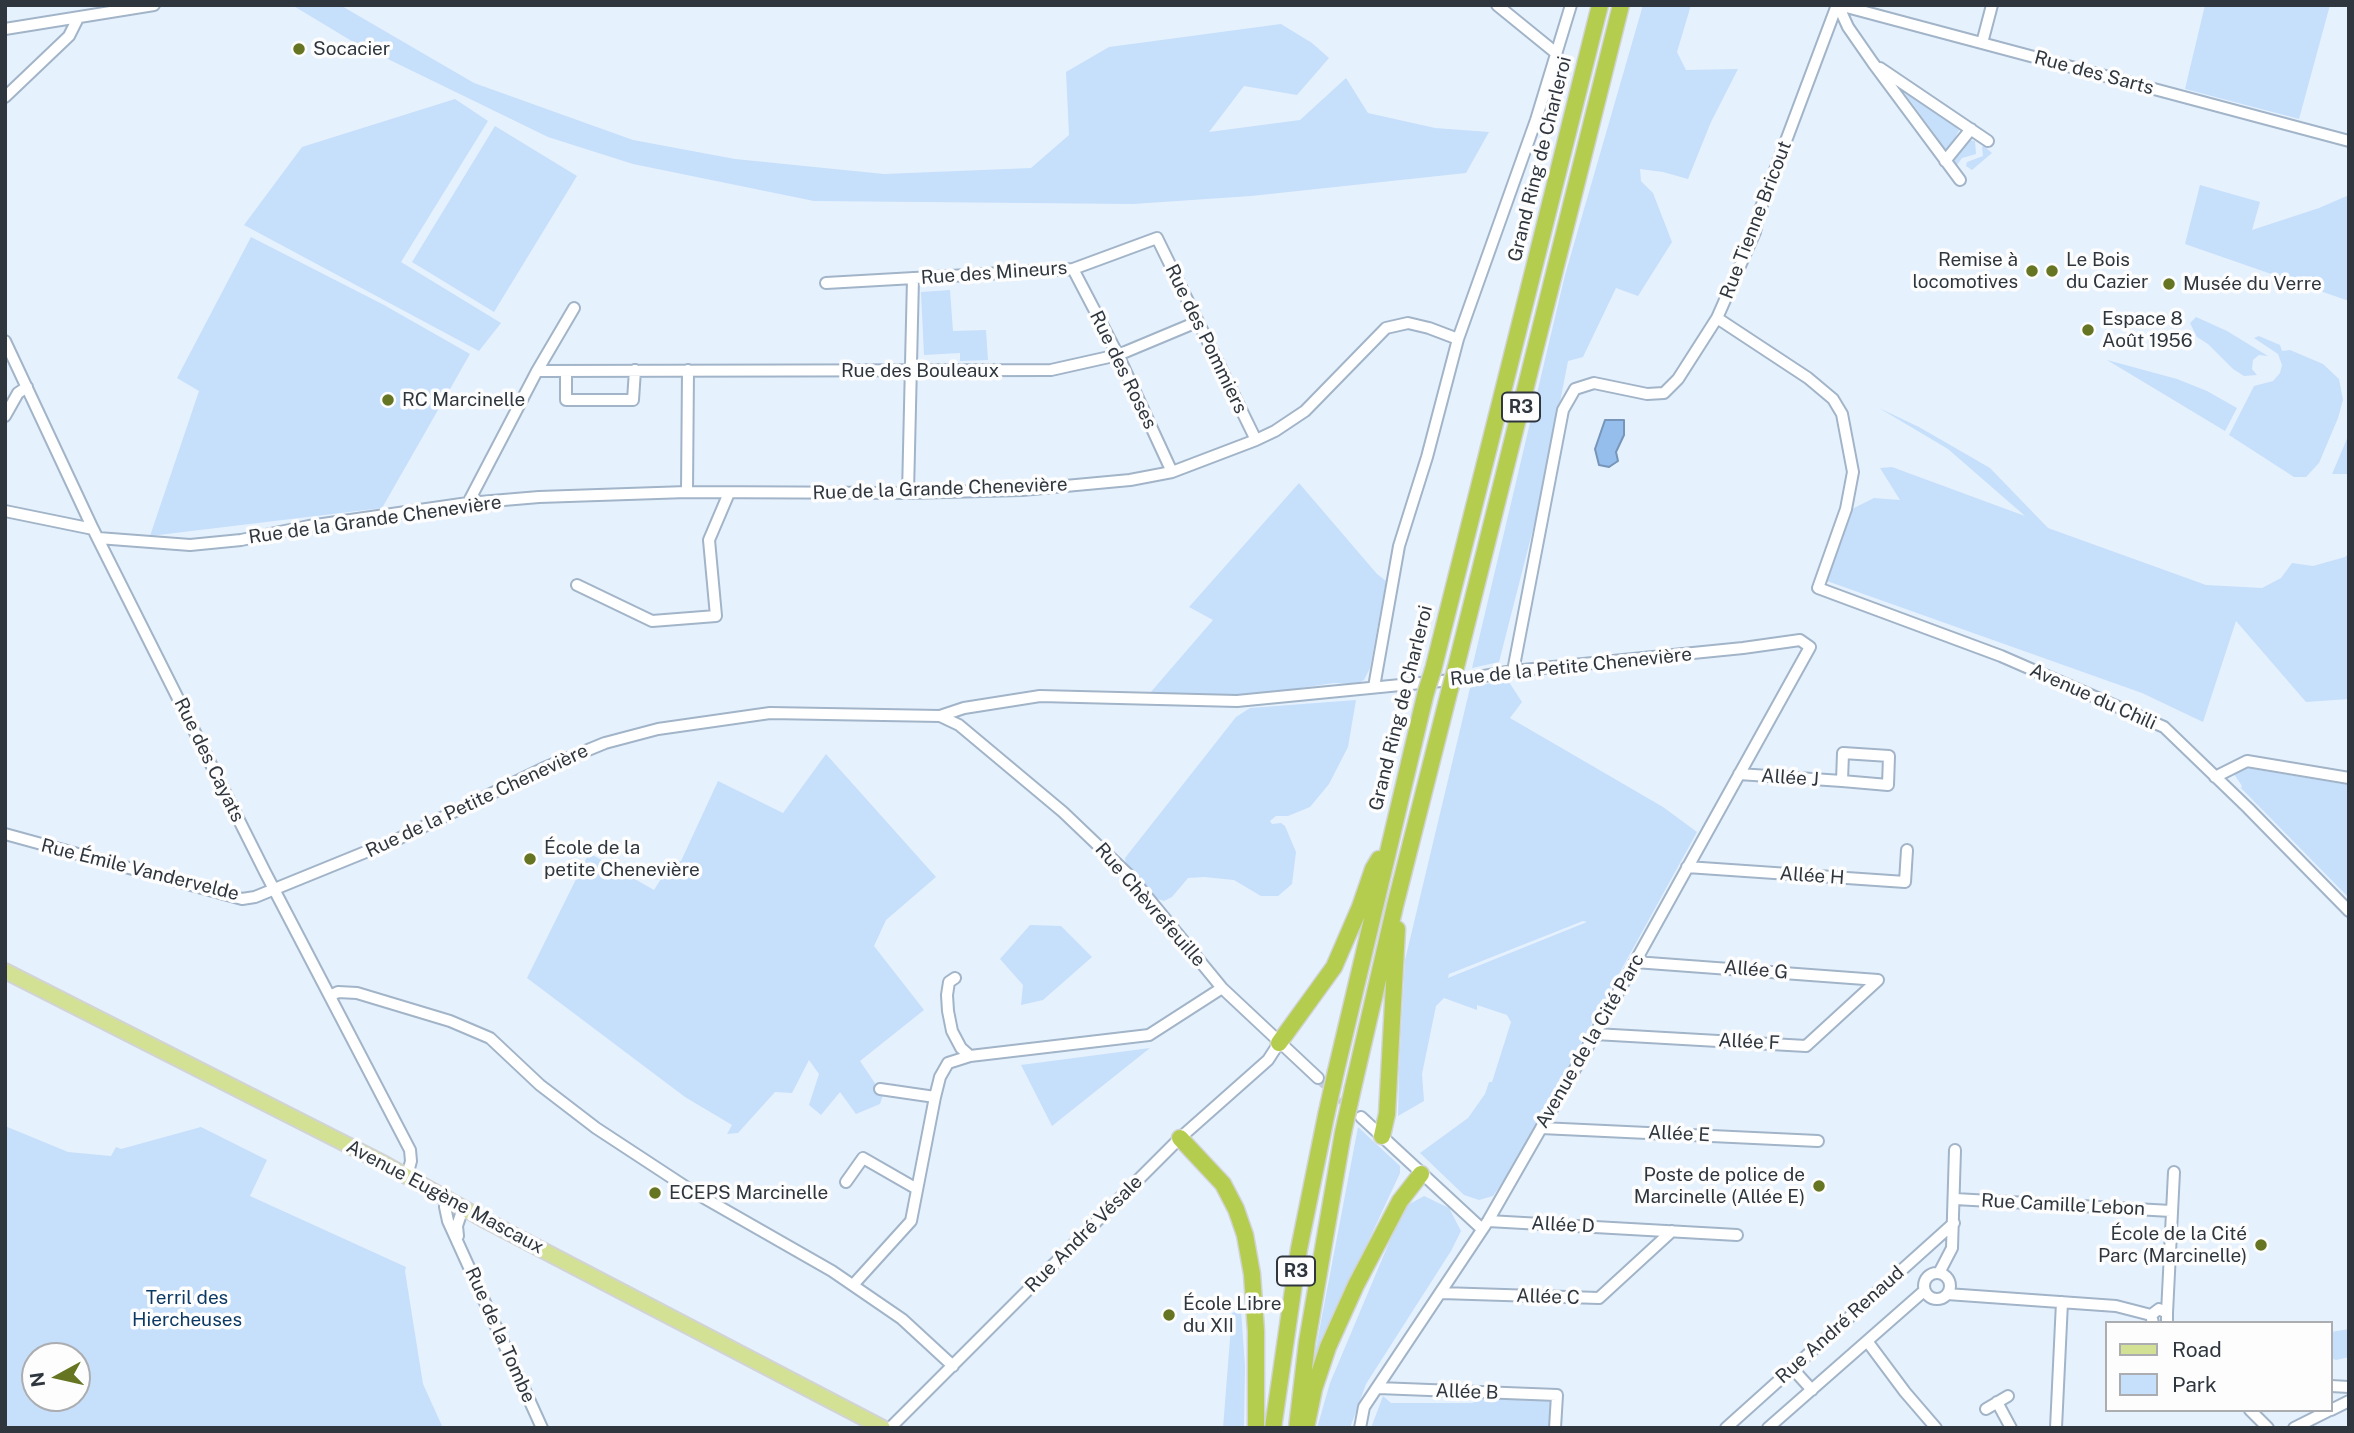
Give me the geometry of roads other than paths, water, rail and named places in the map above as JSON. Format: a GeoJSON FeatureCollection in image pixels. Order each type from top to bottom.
{"type":"FeatureCollection","features":[{"type":"Feature","properties":{"kind":"highway","name":"Grand Ring de Charleroi"},"geometry":{"type":"LineString","coordinates":[[1273,1428],[1299,1249],[1336,1071],[1426,692],[1600,5]]}},
{"type":"Feature","properties":{"kind":"highway","name":"R3"},"geometry":{"type":"LineString","coordinates":[[1297,1428],[1307,1342],[1353,1088],[1395,906],[1621,5]]}},
{"type":"Feature","properties":{"kind":"highway"},"geometry":{"type":"LineString","coordinates":[[1279,1043],[1334,967],[1373,869],[1389,845]]}},
{"type":"Feature","properties":{"kind":"highway"},"geometry":{"type":"LineString","coordinates":[[1382,1136],[1387,1114],[1398,939],[1395,906]]}},
{"type":"Feature","properties":{"kind":"highway"},"geometry":{"type":"LineString","coordinates":[[1180,1138],[1223,1184],[1245,1235],[1252,1274],[1256,1331],[1256,1428]]}},
{"type":"Feature","properties":{"kind":"highway"},"geometry":{"type":"LineString","coordinates":[[1306,1428],[1314,1389],[1333,1334],[1400,1201],[1421,1174]]}},
{"type":"Feature","properties":{"kind":"main road","name":"Avenue Eugène Mascaux"},"geometry":{"type":"LineString","coordinates":[[5,971],[407,1176],[883,1428]]}},
{"type":"Feature","properties":{"kind":"street"},"geometry":{"type":"LineString","coordinates":[[5,29],[154,5]]}},
{"type":"Feature","properties":{"kind":"street"},"geometry":{"type":"LineString","coordinates":[[1497,5],[1556,54]]}},
{"type":"Feature","properties":{"kind":"street"},"geometry":{"type":"LineString","coordinates":[[1374,687],[1399,546],[1427,457],[1458,339],[1536,120],[1571,5]]}},
{"type":"Feature","properties":{"kind":"street"},"geometry":{"type":"LineString","coordinates":[[1838,5],[1848,27],[1873,63],[1960,180]]}},
{"type":"Feature","properties":{"kind":"street","name":"Rue des Sarts"},"geometry":{"type":"LineString","coordinates":[[1838,5],[2349,141]]}},
{"type":"Feature","properties":{"kind":"street","name":"Rue Tienne Bricout"},"geometry":{"type":"LineString","coordinates":[[1513,671],[1563,410],[1575,389],[1594,383],[1647,394],[1664,393],[1678,379],[1717,317],[1755,232],[1760,210],[1838,5]]}},
{"type":"Feature","properties":{"kind":"street"},"geometry":{"type":"LineString","coordinates":[[1982,43],[1992,5]]}},
{"type":"Feature","properties":{"kind":"street"},"geometry":{"type":"LineString","coordinates":[[5,97],[69,36],[78,18]]}},
{"type":"Feature","properties":{"kind":"street"},"geometry":{"type":"LineString","coordinates":[[1873,63],[1988,141]]}},
{"type":"Feature","properties":{"kind":"street"},"geometry":{"type":"LineString","coordinates":[[1945,161],[1971,129]]}},
{"type":"Feature","properties":{"kind":"street","name":"Rue des Mineurs"},"geometry":{"type":"LineString","coordinates":[[826,283],[1073,269],[1157,238]]}},
{"type":"Feature","properties":{"kind":"street","name":"Rue des Pommiers"},"geometry":{"type":"LineString","coordinates":[[1157,238],[1256,440]]}},
{"type":"Feature","properties":{"kind":"street","name":"Rue des Roses"},"geometry":{"type":"LineString","coordinates":[[1073,269],[1118,355],[1172,472]]}},
{"type":"Feature","properties":{"kind":"street"},"geometry":{"type":"LineString","coordinates":[[908,493],[913,278]]}},
{"type":"Feature","properties":{"kind":"street"},"geometry":{"type":"LineString","coordinates":[[468,503],[537,371],[574,308]]}},
{"type":"Feature","properties":{"kind":"street","name":"Avenue du Chili"},"geometry":{"type":"LineString","coordinates":[[1717,317],[1808,378],[1833,398],[1842,414],[1853,472],[1846,509],[1818,588],[2001,656],[2164,727],[2349,911]]}},
{"type":"Feature","properties":{"kind":"street","name":"Rue des Bouleaux"},"geometry":{"type":"LineString","coordinates":[[537,371],[1051,370],[1118,355],[1197,322]]}},
{"type":"Feature","properties":{"kind":"street","name":"Rue de la Grande Chenevière"},"geometry":{"type":"LineString","coordinates":[[5,511],[96,533],[159,544],[202,544],[468,503],[539,497],[687,492],[908,493],[1022,490],[1130,480],[1172,472],[1256,440],[1305,411],[1386,328],[1408,323],[1458,339]]}},
{"type":"Feature","properties":{"kind":"street","name":"Rue des Cayats"},"geometry":{"type":"LineString","coordinates":[[5,341],[96,533],[273,888],[410,1150],[411,1161],[407,1176]]}},
{"type":"Feature","properties":{"kind":"street"},"geometry":{"type":"LineString","coordinates":[[566,370],[566,400],[633,400],[635,370]]}},
{"type":"Feature","properties":{"kind":"street"},"geometry":{"type":"LineString","coordinates":[[687,492],[688,370]]}},
{"type":"Feature","properties":{"kind":"street"},"geometry":{"type":"LineString","coordinates":[[5,416],[18,393],[27,387]]}},
{"type":"Feature","properties":{"kind":"street"},"geometry":{"type":"LineString","coordinates":[[577,585],[652,621],[716,616],[709,540],[729,493]]}},
{"type":"Feature","properties":{"kind":"street","name":"Rue de la Petite Chenevière"},"geometry":{"type":"LineString","coordinates":[[273,888],[400,838],[544,768],[605,743],[657,729],[769,713],[940,716],[964,708],[1040,696],[1237,701],[1472,678],[1513,671],[1800,640],[1810,647]]}},
{"type":"Feature","properties":{"kind":"street","name":"Avenue de la Cité Parc"},"geometry":{"type":"LineString","coordinates":[[1360,1428],[1364,1407],[1485,1225],[1541,1128],[1810,647]]}},
{"type":"Feature","properties":{"kind":"street","name":"Rue Chèvrefeuille"},"geometry":{"type":"LineString","coordinates":[[940,716],[959,725],[1063,811],[1130,876],[1222,988],[1318,1078]]}},
{"type":"Feature","properties":{"kind":"street","name":"Allée J"},"geometry":{"type":"LineString","coordinates":[[1739,774],[1888,785],[1889,756],[1843,753],[1842,781]]}},
{"type":"Feature","properties":{"kind":"street"},"geometry":{"type":"LineString","coordinates":[[2215,777],[2247,761],[2349,778]]}},
{"type":"Feature","properties":{"kind":"street","name":"Rue Émile Vandervelde"},"geometry":{"type":"LineString","coordinates":[[5,834],[242,899],[255,897],[273,888]]}},
{"type":"Feature","properties":{"kind":"street","name":"Allée H"},"geometry":{"type":"LineString","coordinates":[[1687,867],[1905,883],[1907,850]]}},
{"type":"Feature","properties":{"kind":"street","name":"Allée G"},"geometry":{"type":"LineString","coordinates":[[1635,962],[1878,980]]}},
{"type":"Feature","properties":{"kind":"street"},"geometry":{"type":"LineString","coordinates":[[955,978],[949,982],[947,995],[952,1031],[961,1048],[971,1056]]}},
{"type":"Feature","properties":{"kind":"street","name":"Allée F"},"geometry":{"type":"LineString","coordinates":[[1595,1034],[1806,1046],[1878,980]]}},
{"type":"Feature","properties":{"kind":"street"},"geometry":{"type":"LineString","coordinates":[[853,1285],[912,1221],[935,1097],[940,1077],[948,1063],[971,1056],[1149,1035],[1222,988]]}},
{"type":"Feature","properties":{"kind":"street"},"geometry":{"type":"LineString","coordinates":[[330,996],[338,992],[357,993],[450,1021],[491,1038],[540,1085],[596,1128],[678,1182],[832,1271],[902,1319],[953,1366]]}},
{"type":"Feature","properties":{"kind":"street","name":"Rue André Vésale"},"geometry":{"type":"LineString","coordinates":[[890,1428],[1180,1138],[1268,1060],[1279,1043]]}},
{"type":"Feature","properties":{"kind":"street"},"geometry":{"type":"LineString","coordinates":[[880,1089],[935,1097]]}},
{"type":"Feature","properties":{"kind":"street"},"geometry":{"type":"LineString","coordinates":[[1361,1117],[1421,1174],[1485,1225]]}},
{"type":"Feature","properties":{"kind":"street","name":"Allée E"},"geometry":{"type":"LineString","coordinates":[[1541,1128],[1818,1141]]}},
{"type":"Feature","properties":{"kind":"street","name":"Rue Camille Lebon"},"geometry":{"type":"LineString","coordinates":[[1939,1273],[1952,1248],[1955,1150]]}},
{"type":"Feature","properties":{"kind":"street"},"geometry":{"type":"LineString","coordinates":[[846,1182],[863,1158],[917,1189]]}},
{"type":"Feature","properties":{"kind":"street","name":"Rue Camille Lebon"},"geometry":{"type":"LineString","coordinates":[[2167,1318],[2174,1172]]}},
{"type":"Feature","properties":{"kind":"street","name":"Rue de la Tombe"},"geometry":{"type":"LineString","coordinates":[[446,1199],[448,1221],[542,1428]]}},
{"type":"Feature","properties":{"kind":"street","name":"Rue Camille Lebon"},"geometry":{"type":"LineString","coordinates":[[1955,1199],[2172,1211]]}},
{"type":"Feature","properties":{"kind":"street","name":"Rue de la Tombe"},"geometry":{"type":"LineString","coordinates":[[459,1242],[457,1226],[463,1208]]}},
{"type":"Feature","properties":{"kind":"street","name":"Rue André Renaud"},"geometry":{"type":"LineString","coordinates":[[1726,1428],[1954,1223]]}},
{"type":"Feature","properties":{"kind":"street","name":"Allée D"},"geometry":{"type":"LineString","coordinates":[[1485,1225],[1639,1229],[1737,1235]]}},
{"type":"Feature","properties":{"kind":"street"},"geometry":{"type":"LineString","coordinates":[[1639,1229],[1646,1237],[1646,1255]]}},
{"type":"Feature","properties":{"kind":"street","name":"Allée C"},"geometry":{"type":"LineString","coordinates":[[1441,1293],[1599,1298],[1672,1231]]}},
{"type":"Feature","properties":{"kind":"street"},"geometry":{"type":"LineString","coordinates":[[1768,1428],[1924,1291],[1926,1279],[1931,1274],[1939,1273],[1949,1282],[1947,1294]]}},
{"type":"Feature","properties":{"kind":"street"},"geometry":{"type":"LineString","coordinates":[[1924,1291],[1929,1297],[1937,1299],[1947,1294],[2116,1306],[2152,1319],[2158,1309],[2167,1318]]}},
{"type":"Feature","properties":{"kind":"street"},"geometry":{"type":"LineString","coordinates":[[2056,1428],[2062,1302]]}},
{"type":"Feature","properties":{"kind":"street"},"geometry":{"type":"LineString","coordinates":[[1867,1341],[1936,1428]]}},
{"type":"Feature","properties":{"kind":"street"},"geometry":{"type":"LineString","coordinates":[[1792,1368],[1812,1390]]}},
{"type":"Feature","properties":{"kind":"street","name":"Allée B"},"geometry":{"type":"LineString","coordinates":[[1378,1388],[1556,1395],[1555,1428]]}},
{"type":"Feature","properties":{"kind":"street"},"geometry":{"type":"LineString","coordinates":[[1986,1409],[2008,1396]]}},
{"type":"Feature","properties":{"kind":"street"},"geometry":{"type":"LineString","coordinates":[[2333,1409],[2349,1401]]}},
{"type":"Feature","properties":{"kind":"street"},"geometry":{"type":"LineString","coordinates":[[1997,1402],[2011,1428]]}},
{"type":"Feature","properties":{"kind":"street"},"geometry":{"type":"LineString","coordinates":[[2252,1412],[2268,1428]]}},
{"type":"Feature","properties":{"kind":"street"},"geometry":{"type":"LineString","coordinates":[[2294,1428],[2327,1412]]}},
{"type":"Feature","properties":{"kind":"tunnel"},"geometry":{"type":"LineString","coordinates":[[1318,1078],[1351,1108]]}},
{"type":"Feature","properties":{"kind":"place","name":"Socacier"},"geometry":{"type":"Point","coordinates":[299,49]}},
{"type":"Feature","properties":{"kind":"place","name":"Remise à locomotives"},"geometry":{"type":"Point","coordinates":[2032,271]}},
{"type":"Feature","properties":{"kind":"place","name":"Le Bois du Cazier"},"geometry":{"type":"Point","coordinates":[2052,271]}},
{"type":"Feature","properties":{"kind":"place","name":"Musée du Verre"},"geometry":{"type":"Point","coordinates":[2169,284]}},
{"type":"Feature","properties":{"kind":"place","name":"Espace 8 Août 1956"},"geometry":{"type":"Point","coordinates":[2088,330]}},
{"type":"Feature","properties":{"kind":"place","name":"RC Marcinelle"},"geometry":{"type":"Point","coordinates":[388,400]}},
{"type":"Feature","properties":{"kind":"place","name":"École de la petite Chenevière"},"geometry":{"type":"Point","coordinates":[530,859]}},
{"type":"Feature","properties":{"kind":"place","name":"Poste de police de Marcinelle (Allée E)"},"geometry":{"type":"Point","coordinates":[1819,1186]}},
{"type":"Feature","properties":{"kind":"place","name":"ECEPS Marcinelle"},"geometry":{"type":"Point","coordinates":[655,1193]}},
{"type":"Feature","properties":{"kind":"place","name":"École de la Cité Parc (Marcinelle)"},"geometry":{"type":"Point","coordinates":[2261,1245]}},
{"type":"Feature","properties":{"kind":"place","name":"École Libre du XII"},"geometry":{"type":"Point","coordinates":[1169,1315]}},
{"type":"Feature","properties":{"kind":"park label","name":"Terril des Hiercheuses"},"geometry":{"type":"Point","coordinates":[187,1309]}}]}
